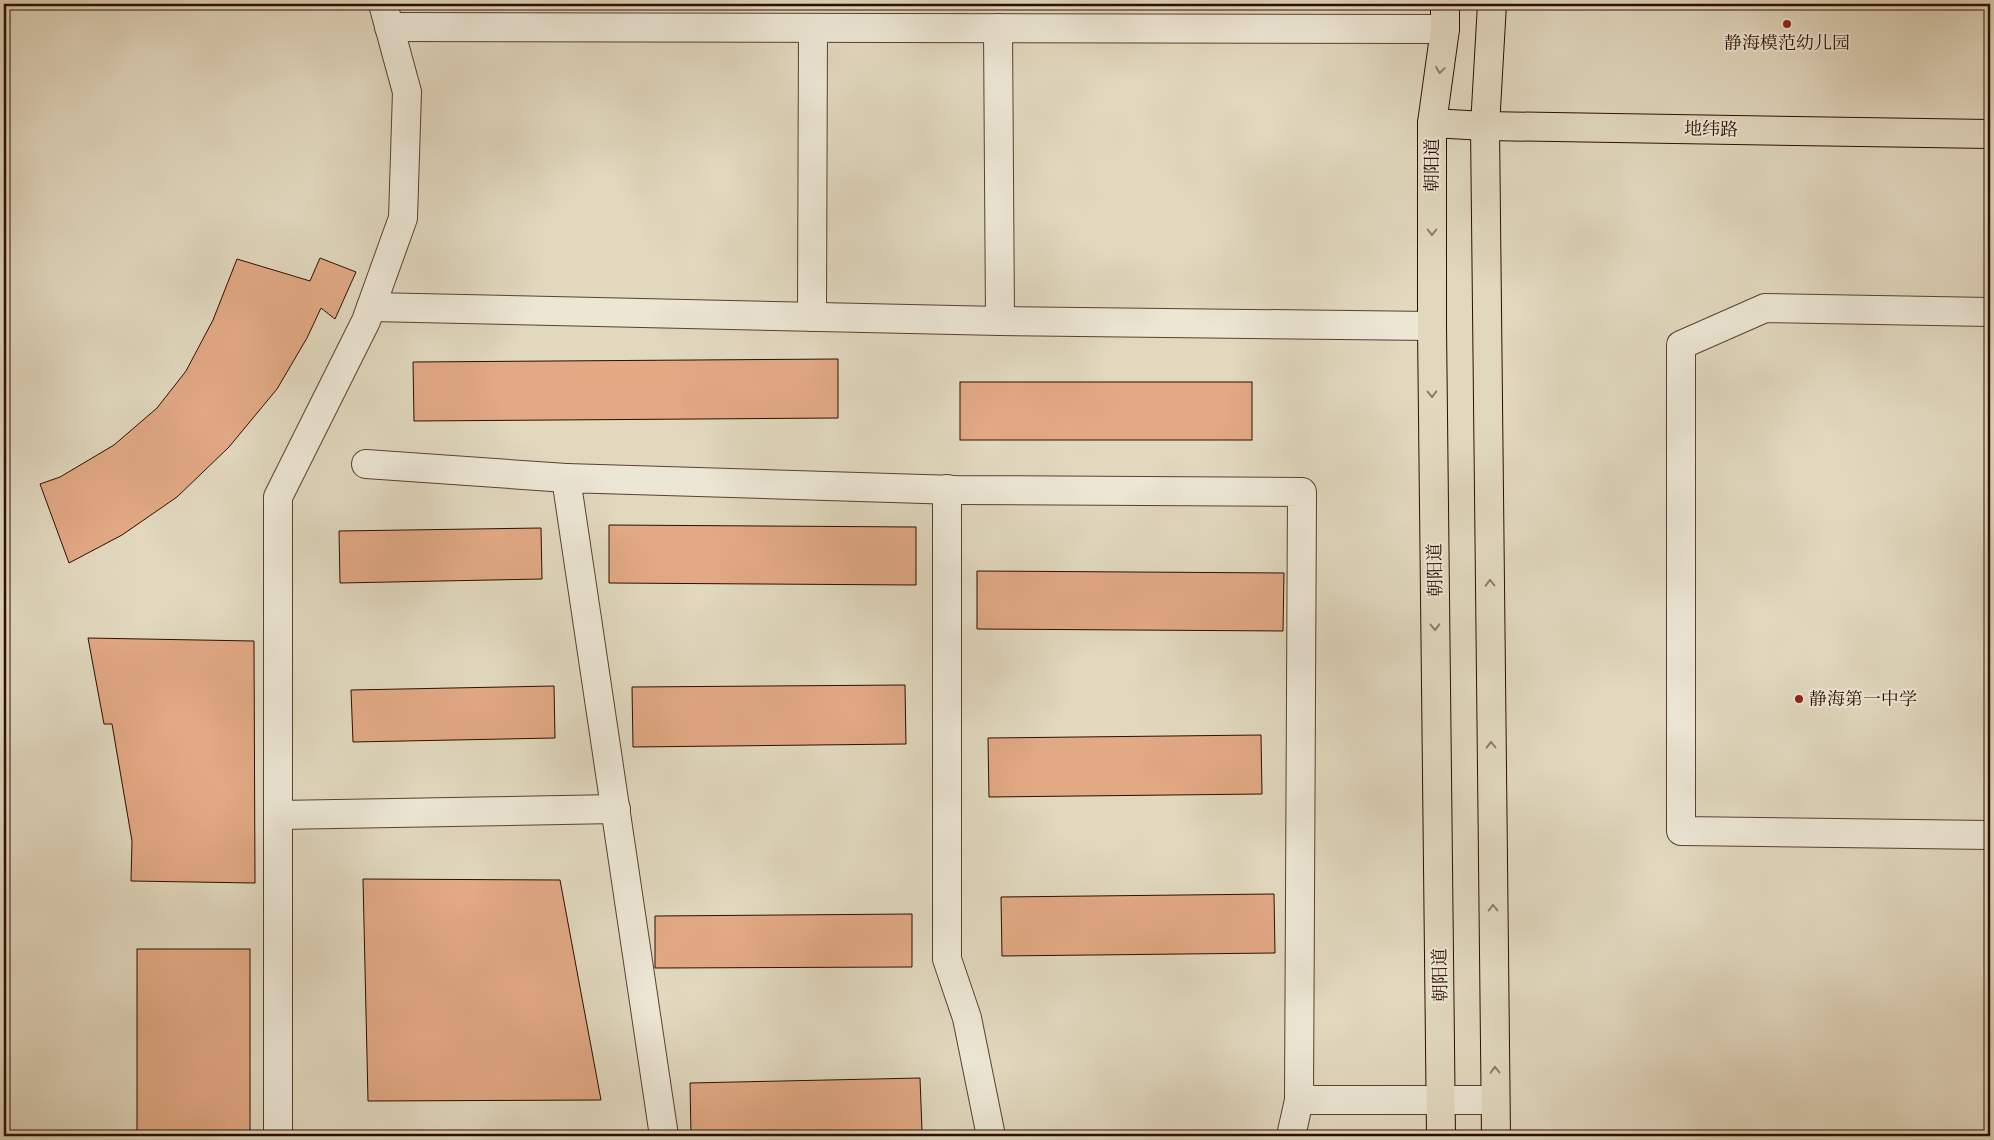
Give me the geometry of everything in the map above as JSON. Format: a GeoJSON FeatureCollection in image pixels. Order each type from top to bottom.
{"type":"FeatureCollection","features":[{"type":"Feature","properties":{"kind":"main road"},"geometry":{"type":"LineString","coordinates":[[1492,4],[1485,126],[1496,1136]]}},
{"type":"Feature","properties":{"kind":"main road","name":"朝阳道"},"geometry":{"type":"LineString","coordinates":[[1441,1136],[1432,326],[1432,122],[1445,17]]}},
{"type":"Feature","properties":{"kind":"main road","name":"地纬路"},"geometry":{"type":"LineString","coordinates":[[1432,122],[1485,126],[1990,134]]}},
{"type":"Feature","properties":{"kind":"street"},"geometry":{"type":"LineString","coordinates":[[278,1136],[278,497],[371,307],[402,218],[407,92],[386,15],[813,28],[998,28],[1445,17]]}},
{"type":"Feature","properties":{"kind":"street"},"geometry":{"type":"LineString","coordinates":[[812,317],[813,28]]}},
{"type":"Feature","properties":{"kind":"street"},"geometry":{"type":"LineString","coordinates":[[998,28],[1000,320]]}},
{"type":"Feature","properties":{"kind":"street"},"geometry":{"type":"LineString","coordinates":[[371,307],[812,317],[1432,326]]}},
{"type":"Feature","properties":{"kind":"street"},"geometry":{"type":"LineString","coordinates":[[1990,312],[1765,308],[1681,344],[1681,831],[1990,835]]}},
{"type":"Feature","properties":{"kind":"street"},"geometry":{"type":"LineString","coordinates":[[366,464],[566,478],[947,489],[1302,492],[1299,1100],[1291,1136]]}},
{"type":"Feature","properties":{"kind":"street"},"geometry":{"type":"LineString","coordinates":[[566,478],[664,1136]]}},
{"type":"Feature","properties":{"kind":"street"},"geometry":{"type":"LineString","coordinates":[[947,489],[948,960],[967,1018],[991,1136]]}},
{"type":"Feature","properties":{"kind":"street"},"geometry":{"type":"LineString","coordinates":[[278,815],[616,809]]}},
{"type":"Feature","properties":{"kind":"street"},"geometry":{"type":"LineString","coordinates":[[1299,1100],[1495,1100]]}},
{"type":"Feature","properties":{"kind":"building"},"geometry":{"type":"Polygon","coordinates":[[[320,258],[356,272],[335,319],[321,308],[307,338],[277,389],[229,447],[177,497],[122,535],[69,563],[40,484],[60,477],[114,445],[157,408],[186,371],[213,320],[237,259],[310,281],[320,258]]]}},
{"type":"Feature","properties":{"kind":"building"},"geometry":{"type":"Polygon","coordinates":[[[838,359],[838,418],[414,421],[413,362],[838,359]]]}},
{"type":"Feature","properties":{"kind":"building"},"geometry":{"type":"Polygon","coordinates":[[[960,382],[1252,382],[1252,440],[960,440],[960,382]]]}},
{"type":"Feature","properties":{"kind":"building"},"geometry":{"type":"Polygon","coordinates":[[[609,525],[916,527],[916,585],[609,583],[609,525]]]}},
{"type":"Feature","properties":{"kind":"building"},"geometry":{"type":"Polygon","coordinates":[[[541,528],[542,579],[340,583],[339,531],[541,528]]]}},
{"type":"Feature","properties":{"kind":"building"},"geometry":{"type":"Polygon","coordinates":[[[977,571],[1284,573],[1283,631],[977,629],[977,571]]]}},
{"type":"Feature","properties":{"kind":"building"},"geometry":{"type":"Polygon","coordinates":[[[88,638],[254,641],[255,883],[131,881],[132,841],[112,724],[104,724],[88,638]]]}},
{"type":"Feature","properties":{"kind":"building"},"geometry":{"type":"Polygon","coordinates":[[[905,685],[906,744],[633,747],[632,687],[905,685]]]}},
{"type":"Feature","properties":{"kind":"building"},"geometry":{"type":"Polygon","coordinates":[[[554,686],[555,738],[353,742],[351,690],[554,686]]]}},
{"type":"Feature","properties":{"kind":"building"},"geometry":{"type":"Polygon","coordinates":[[[1261,735],[1262,794],[989,797],[988,738],[1261,735]]]}},
{"type":"Feature","properties":{"kind":"building"},"geometry":{"type":"Polygon","coordinates":[[[363,879],[560,880],[601,1100],[368,1101],[363,879]]]}},
{"type":"Feature","properties":{"kind":"building"},"geometry":{"type":"Polygon","coordinates":[[[1274,894],[1275,953],[1002,956],[1001,897],[1274,894]]]}},
{"type":"Feature","properties":{"kind":"building"},"geometry":{"type":"Polygon","coordinates":[[[912,914],[912,967],[655,968],[655,916],[912,914]]]}},
{"type":"Feature","properties":{"kind":"building"},"geometry":{"type":"Polygon","coordinates":[[[137,949],[250,949],[250,1136],[137,1136],[137,949]]]}},
{"type":"Feature","properties":{"kind":"building"},"geometry":{"type":"Polygon","coordinates":[[[920,1078],[922,1131],[691,1136],[690,1083],[920,1078]]]}},
{"type":"Feature","properties":{"kind":"place","name":"静海模范幼儿园"},"geometry":{"type":"Point","coordinates":[1787,24]}},
{"type":"Feature","properties":{"kind":"place","name":"静海第一中学"},"geometry":{"type":"Point","coordinates":[1799,699]}}]}
